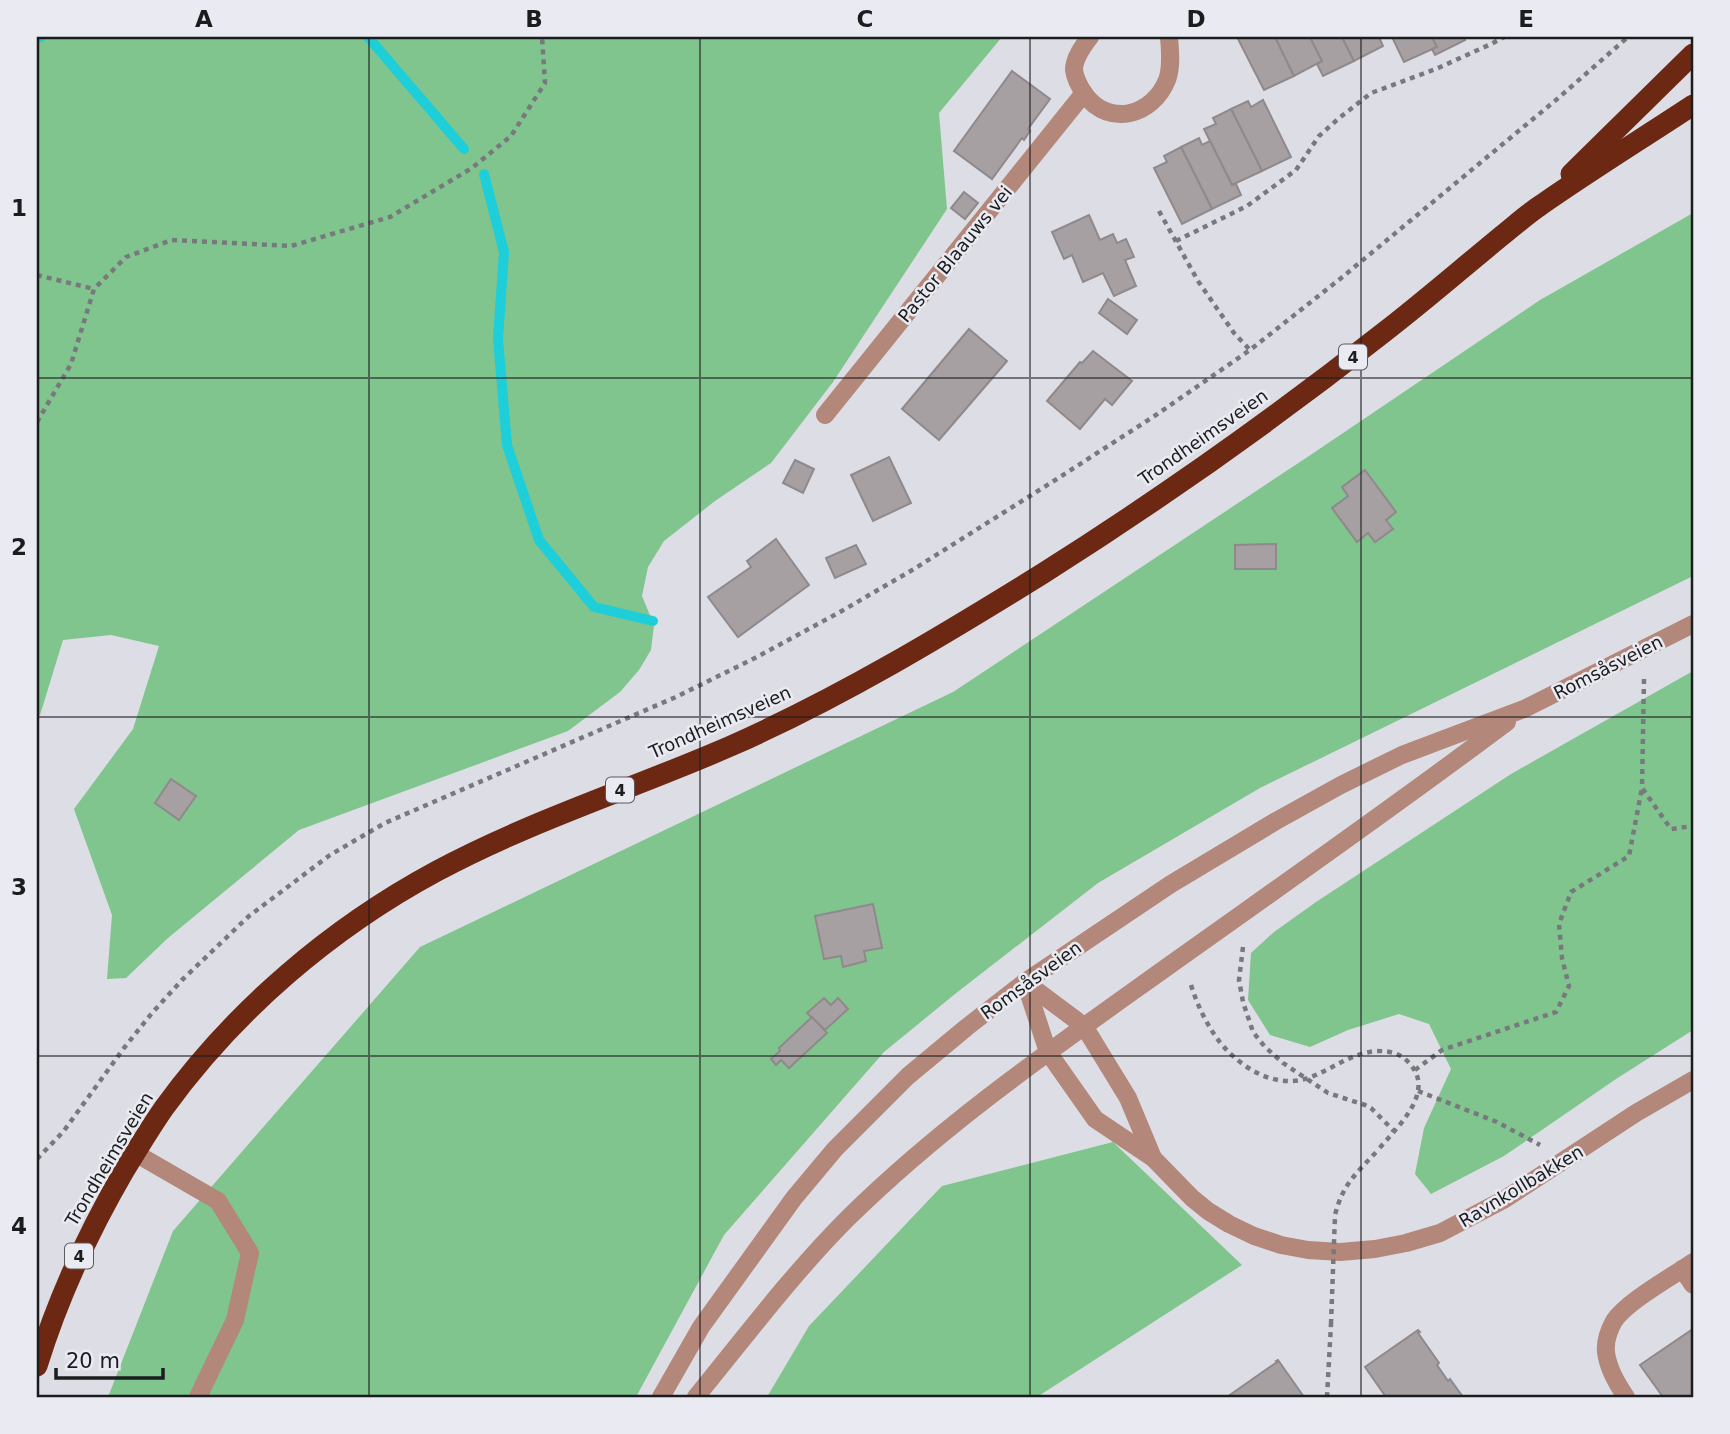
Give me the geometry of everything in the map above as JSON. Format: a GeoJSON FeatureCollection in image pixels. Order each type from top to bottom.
{"type":"FeatureCollection","features":[{"type":"Feature","properties":{"kind":"highway","name":"Trondheimsveien"},"geometry":{"type":"LineString","coordinates":[[37,1366],[80,1254],[106,1202],[163,1109],[230,1030],[320,947],[363,916],[443,868],[582,805],[733,744],[891,665],[1103,535],[1294,401],[1388,330],[1537,208],[1693,54]]}},
{"type":"Feature","properties":{"kind":"highway","name":"Trondheimsveien"},"geometry":{"type":"LineString","coordinates":[[1537,208],[1693,105]]}},
{"type":"Feature","properties":{"kind":"street"},"geometry":{"type":"LineString","coordinates":[[1090,37],[1076,59],[1074,71],[1084,93],[1094,105],[1117,114],[1130,113],[1150,104],[1161,92],[1168,77],[1169,37]]}},
{"type":"Feature","properties":{"kind":"street","name":"Pastor Blaauws vei"},"geometry":{"type":"LineString","coordinates":[[825,415],[1084,93]]}},
{"type":"Feature","properties":{"kind":"street","name":"Romsåsveien"},"geometry":{"type":"LineString","coordinates":[[661,1397],[709,1315],[794,1198],[835,1149],[908,1076],[1025,982],[1171,884],[1287,815],[1402,755],[1524,709],[1693,624]]}},
{"type":"Feature","properties":{"kind":"street","name":"Romsåsveien"},"geometry":{"type":"LineString","coordinates":[[696,1397],[800,1270],[847,1219],[956,1122],[1048,1052],[1418,789],[1524,709]]}},
{"type":"Feature","properties":{"kind":"street","name":"Ravnkollbakken"},"geometry":{"type":"LineString","coordinates":[[1025,982],[1084,1026],[1128,1098],[1153,1158]]}},
{"type":"Feature","properties":{"kind":"street","name":"Ravnkollbakken"},"geometry":{"type":"LineString","coordinates":[[1025,982],[1048,1052],[1095,1119],[1153,1158],[1192,1198],[1229,1224],[1281,1245],[1308,1250],[1340,1252],[1375,1249],[1440,1233],[1505,1199],[1693,1080]]}},
{"type":"Feature","properties":{"kind":"street"},"geometry":{"type":"LineString","coordinates":[[135,1153],[218,1201],[250,1253],[235,1320],[198,1397]]}},
{"type":"Feature","properties":{"kind":"street"},"geometry":{"type":"LineString","coordinates":[[1626,1397],[1611,1370],[1606,1351],[1608,1333],[1615,1319],[1630,1304],[1688,1266],[1693,1285]]}},
{"type":"Feature","properties":{"kind":"path"},"geometry":{"type":"LineString","coordinates":[[37,422],[71,364],[94,289],[126,257],[172,240],[291,246],[390,217],[472,168],[511,136],[545,83],[542,37]]}},
{"type":"Feature","properties":{"kind":"path"},"geometry":{"type":"LineString","coordinates":[[1177,241],[1247,206],[1296,170],[1320,136],[1371,93],[1436,69],[1504,37]]}},
{"type":"Feature","properties":{"kind":"path"},"geometry":{"type":"LineString","coordinates":[[37,1159],[63,1132],[124,1048],[182,980],[249,916],[330,855],[385,823],[676,697],[755,658],[914,569],[1060,477],[1250,350],[1402,228],[1628,37]]}},
{"type":"Feature","properties":{"kind":"path"},"geometry":{"type":"LineString","coordinates":[[1159,211],[1198,281],[1234,333],[1250,350]]}},
{"type":"Feature","properties":{"kind":"path"},"geometry":{"type":"LineString","coordinates":[[37,275],[94,289]]}},
{"type":"Feature","properties":{"kind":"path"},"geometry":{"type":"LineString","coordinates":[[1415,1070],[1443,1050],[1556,1012],[1569,986],[1562,958],[1559,924],[1571,892],[1629,856],[1642,788],[1644,679]]}},
{"type":"Feature","properties":{"kind":"path"},"geometry":{"type":"LineString","coordinates":[[1642,788],[1671,828],[1693,826]]}},
{"type":"Feature","properties":{"kind":"path"},"geometry":{"type":"LineString","coordinates":[[1243,946],[1239,980],[1243,1002],[1253,1032],[1265,1047],[1283,1063],[1328,1093],[1371,1108],[1394,1131]]}},
{"type":"Feature","properties":{"kind":"path"},"geometry":{"type":"LineString","coordinates":[[1191,985],[1197,1004],[1217,1039],[1246,1066],[1272,1079],[1286,1082],[1307,1079],[1345,1060],[1380,1051],[1403,1057],[1419,1077],[1412,1109],[1348,1182],[1339,1198],[1335,1215],[1327,1397]]}},
{"type":"Feature","properties":{"kind":"path"},"geometry":{"type":"LineString","coordinates":[[1418,1091],[1497,1122],[1565,1160]]}},
{"type":"Feature","properties":{"kind":"green space"},"geometry":{"type":"Polygon","coordinates":[[[37,37],[1002,37],[939,113],[947,209],[833,382],[771,463],[715,501],[664,541],[648,567],[642,596],[654,625],[651,650],[639,670],[620,692],[568,731],[299,830],[168,938],[126,978],[107,979],[112,915],[74,809],[133,729],[159,646],[111,635],[63,640],[40,715],[37,716],[37,37]]]}},
{"type":"Feature","properties":{"kind":"green space"},"geometry":{"type":"Polygon","coordinates":[[[1693,213],[1693,576],[1260,788],[1098,883],[955,994],[884,1052],[724,1235],[636,1397],[108,1397],[173,1231],[420,947],[953,692],[1540,300],[1693,213]]]}},
{"type":"Feature","properties":{"kind":"green space"},"geometry":{"type":"Polygon","coordinates":[[[1693,671],[1693,1030],[1504,1156],[1431,1194],[1415,1174],[1424,1128],[1451,1069],[1429,1024],[1399,1014],[1348,1030],[1310,1047],[1270,1035],[1248,1000],[1251,953],[1274,932],[1316,902],[1511,774],[1693,671]]]}},
{"type":"Feature","properties":{"kind":"green space"},"geometry":{"type":"Polygon","coordinates":[[[1113,1142],[1242,1265],[1037,1397],[767,1397],[809,1326],[942,1186],[1113,1142]]]}},
{"type":"Feature","properties":{"kind":"building"},"geometry":{"type":"Polygon","coordinates":[[[1237,37],[1275,37],[1294,76],[1264,90],[1237,37]]]}},
{"type":"Feature","properties":{"kind":"building"},"geometry":{"type":"Polygon","coordinates":[[[1275,37],[1310,37],[1322,61],[1294,76],[1275,37]]]}},
{"type":"Feature","properties":{"kind":"building"},"geometry":{"type":"Polygon","coordinates":[[[1310,37],[1342,37],[1354,61],[1323,76],[1317,64],[1322,61],[1310,37]]]}},
{"type":"Feature","properties":{"kind":"building"},"geometry":{"type":"Polygon","coordinates":[[[1342,37],[1379,37],[1383,46],[1354,61],[1342,37]]]}},
{"type":"Feature","properties":{"kind":"building"},"geometry":{"type":"Polygon","coordinates":[[[1392,37],[1432,37],[1437,47],[1404,62],[1392,37]]]}},
{"type":"Feature","properties":{"kind":"building"},"geometry":{"type":"Polygon","coordinates":[[[1432,37],[1463,37],[1465,40],[1435,55],[1432,49],[1437,47],[1432,37]]]}},
{"type":"Feature","properties":{"kind":"building"},"geometry":{"type":"Polygon","coordinates":[[[1012,71],[1050,99],[1028,129],[1030,131],[1024,140],[1022,138],[992,179],[954,151],[1012,71]]]}},
{"type":"Feature","properties":{"kind":"building"},"geometry":{"type":"Polygon","coordinates":[[[1263,100],[1291,157],[1262,171],[1231,109],[1248,101],[1251,107],[1263,100]]]}},
{"type":"Feature","properties":{"kind":"building"},"geometry":{"type":"Polygon","coordinates":[[[1231,109],[1262,171],[1232,185],[1204,129],[1216,124],[1213,118],[1231,109]]]}},
{"type":"Feature","properties":{"kind":"building"},"geometry":{"type":"Polygon","coordinates":[[[1199,138],[1202,145],[1210,141],[1232,185],[1236,184],[1241,195],[1212,209],[1181,147],[1199,138]]]}},
{"type":"Feature","properties":{"kind":"building"},"geometry":{"type":"Polygon","coordinates":[[[1181,147],[1212,209],[1182,224],[1154,168],[1167,162],[1164,156],[1181,147]]]}},
{"type":"Feature","properties":{"kind":"building"},"geometry":{"type":"Polygon","coordinates":[[[964,192],[978,203],[965,219],[951,208],[964,192]]]}},
{"type":"Feature","properties":{"kind":"building"},"geometry":{"type":"Polygon","coordinates":[[[1089,215],[1100,240],[1113,234],[1117,243],[1126,239],[1134,257],[1125,260],[1136,286],[1114,296],[1103,273],[1083,282],[1072,255],[1064,259],[1052,232],[1089,215]]]}},
{"type":"Feature","properties":{"kind":"building"},"geometry":{"type":"Polygon","coordinates":[[[1108,299],[1137,320],[1127,334],[1099,313],[1108,299]]]}},
{"type":"Feature","properties":{"kind":"building"},"geometry":{"type":"Polygon","coordinates":[[[969,329],[1007,361],[939,440],[902,409],[969,329]]]}},
{"type":"Feature","properties":{"kind":"building"},"geometry":{"type":"Polygon","coordinates":[[[1093,351],[1132,381],[1112,405],[1105,399],[1080,429],[1047,401],[1080,362],[1093,351]]]}},
{"type":"Feature","properties":{"kind":"building"},"geometry":{"type":"Polygon","coordinates":[[[889,457],[911,503],[873,521],[851,475],[889,457]]]}},
{"type":"Feature","properties":{"kind":"building"},"geometry":{"type":"Polygon","coordinates":[[[795,460],[814,469],[803,493],[783,483],[795,460]]]}},
{"type":"Feature","properties":{"kind":"building"},"geometry":{"type":"Polygon","coordinates":[[[1365,470],[1396,512],[1386,520],[1393,529],[1375,542],[1368,533],[1357,542],[1332,508],[1348,496],[1342,487],[1365,470]]]}},
{"type":"Feature","properties":{"kind":"building"},"geometry":{"type":"Polygon","coordinates":[[[776,539],[809,585],[738,637],[708,597],[751,567],[747,561],[776,539]]]}},
{"type":"Feature","properties":{"kind":"building"},"geometry":{"type":"Polygon","coordinates":[[[1276,544],[1276,569],[1235,569],[1235,545],[1276,544]]]}},
{"type":"Feature","properties":{"kind":"building"},"geometry":{"type":"Polygon","coordinates":[[[856,545],[866,564],[835,578],[826,558],[856,545]]]}},
{"type":"Feature","properties":{"kind":"building"},"geometry":{"type":"Polygon","coordinates":[[[171,779],[196,796],[179,820],[155,803],[171,779]]]}},
{"type":"Feature","properties":{"kind":"building"},"geometry":{"type":"Polygon","coordinates":[[[873,904],[882,948],[864,951],[866,961],[843,967],[841,956],[824,959],[815,916],[873,904]]]}},
{"type":"Feature","properties":{"kind":"building"},"geometry":{"type":"Polygon","coordinates":[[[824,998],[831,1005],[838,998],[848,1009],[825,1030],[807,1013],[824,998]]]}},
{"type":"Feature","properties":{"kind":"building"},"geometry":{"type":"Polygon","coordinates":[[[812,1017],[827,1033],[789,1068],[781,1060],[776,1065],[771,1059],[780,1051],[779,1048],[812,1017]]]}},
{"type":"Feature","properties":{"kind":"building"},"geometry":{"type":"Polygon","coordinates":[[[1693,1329],[1693,1397],[1663,1397],[1640,1365],[1693,1329]]]}},
{"type":"Feature","properties":{"kind":"building"},"geometry":{"type":"Polygon","coordinates":[[[1418,1330],[1439,1363],[1437,1365],[1463,1397],[1386,1397],[1365,1367],[1418,1330]]]}},
{"type":"Feature","properties":{"kind":"building"},"geometry":{"type":"Polygon","coordinates":[[[1278,1360],[1304,1397],[1227,1397],[1277,1362],[1278,1360]]]}},
{"type":"Feature","properties":{"kind":"waterway"},"geometry":{"type":"LineString","coordinates":[[37,38],[41,37]]}},
{"type":"Feature","properties":{"kind":"waterway"},"geometry":{"type":"LineString","coordinates":[[368,37],[464,149]]}},
{"type":"Feature","properties":{"kind":"waterway"},"geometry":{"type":"LineString","coordinates":[[484,174],[504,252],[498,339],[507,445],[539,540],[594,607],[653,621]]}}]}
